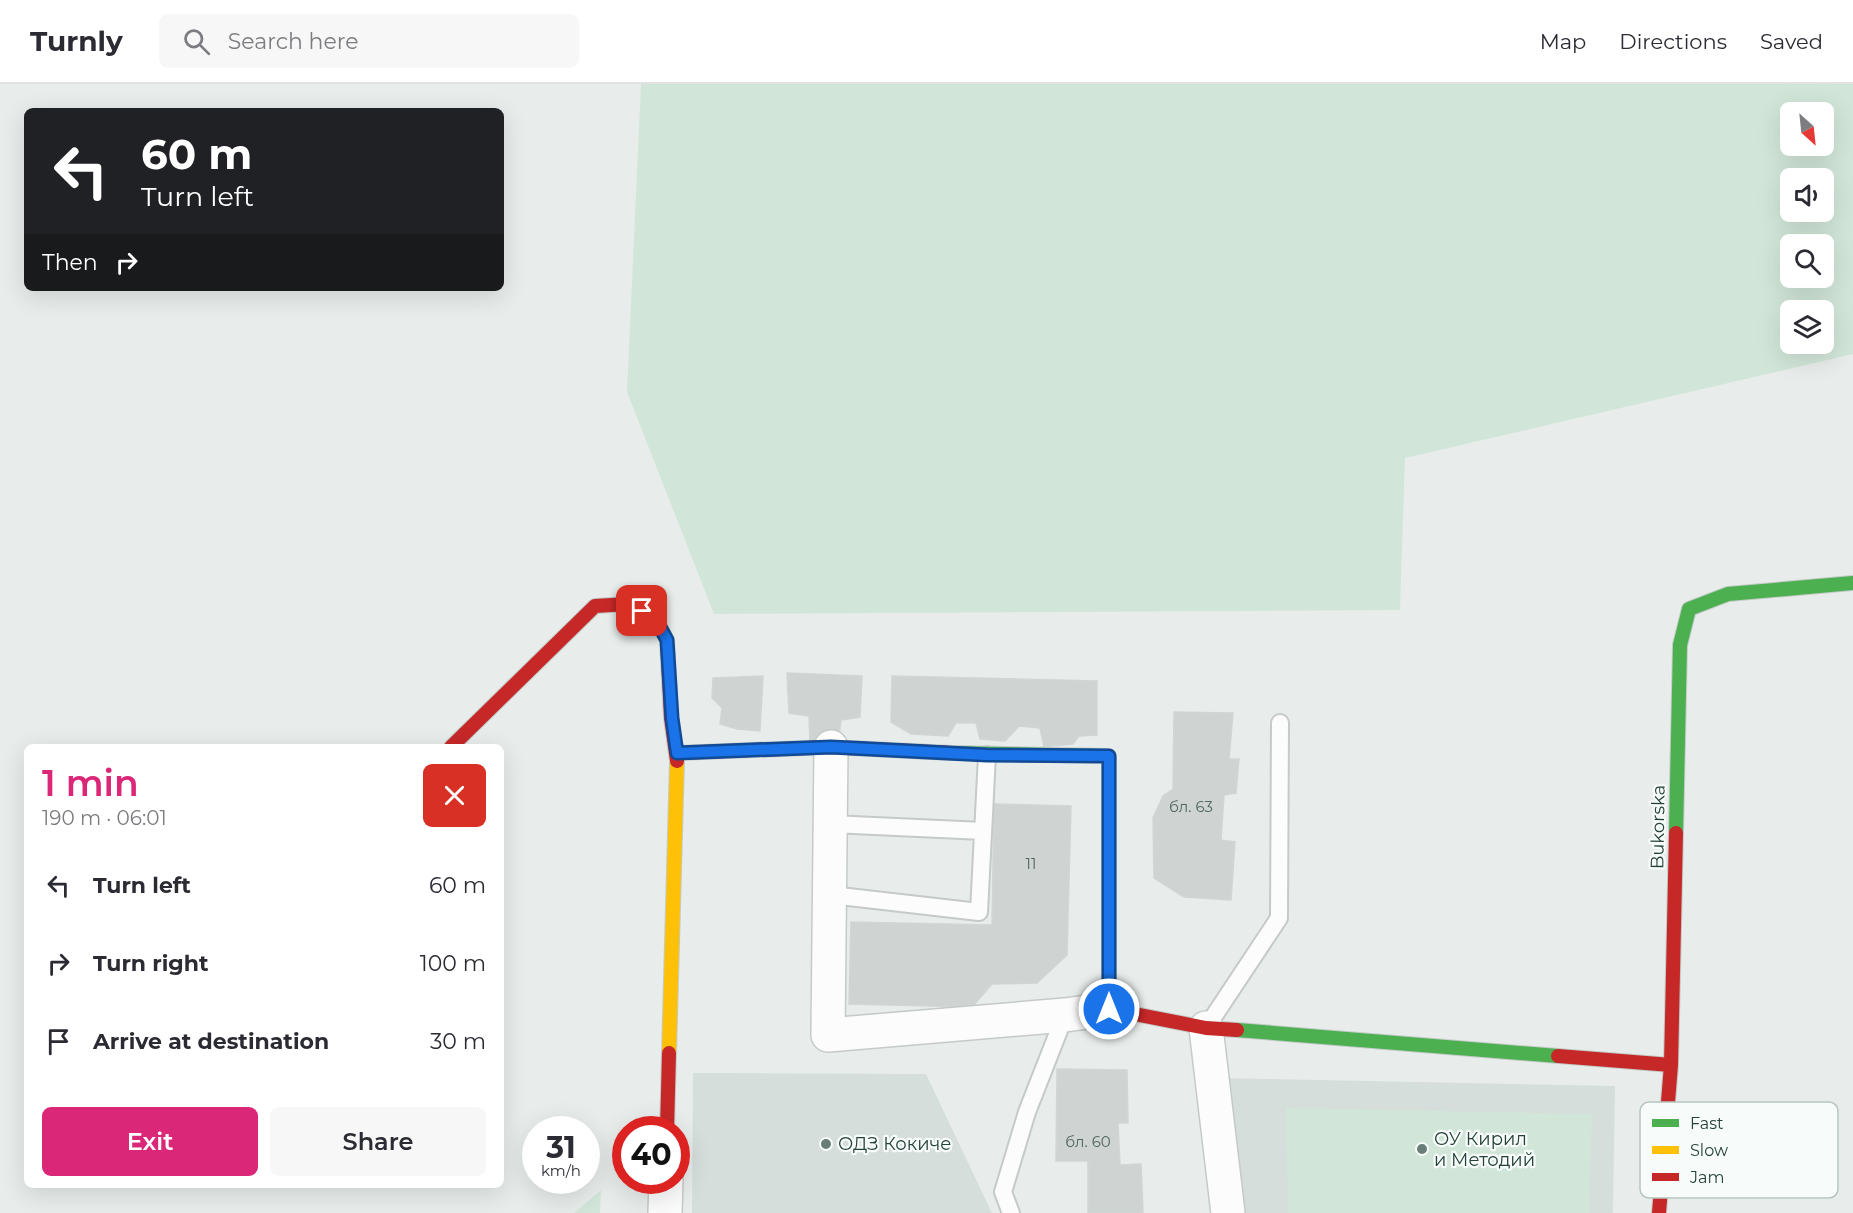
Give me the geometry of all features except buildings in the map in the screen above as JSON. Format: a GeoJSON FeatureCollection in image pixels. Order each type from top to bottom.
{"type":"FeatureCollection","features":[{"type":"Feature","properties":{"kind":"street","name":"Bukorska"},"geometry":{"type":"LineString","coordinates":[[1668,1102],[1671,1065],[1680,645],[1689,609],[1728,594],[1853,582]]}},
{"type":"Feature","properties":{"kind":"street"},"geometry":{"type":"LineString","coordinates":[[454,744],[595,606],[628,604],[655,618],[667,640],[672,718],[677,753],[668,1116]]}},
{"type":"Feature","properties":{"kind":"street"},"geometry":{"type":"LineString","coordinates":[[831,747],[828,1035],[1065,1016],[1109,1009],[1206,1028],[1671,1065]]}},
{"type":"Feature","properties":{"kind":"street"},"geometry":{"type":"LineString","coordinates":[[677,753],[831,747],[987,755],[1109,756],[1109,1009]]}},
{"type":"Feature","properties":{"kind":"street"},"geometry":{"type":"LineString","coordinates":[[1206,1028],[1228,1213]]}},
{"type":"Feature","properties":{"kind":"street"},"geometry":{"type":"LineString","coordinates":[[665,1213],[666,1194]]}},
{"type":"Feature","properties":{"kind":"street","name":"Bukorska"},"geometry":{"type":"LineString","coordinates":[[1659,1213],[1660,1198]]}},
{"type":"Feature","properties":{"kind":"lane"},"geometry":{"type":"LineString","coordinates":[[1206,1028],[1279,918],[1281,723]]}},
{"type":"Feature","properties":{"kind":"lane"},"geometry":{"type":"LineString","coordinates":[[831,895],[979,912],[987,755]]}},
{"type":"Feature","properties":{"kind":"lane"},"geometry":{"type":"LineString","coordinates":[[831,824],[983,831]]}},
{"type":"Feature","properties":{"kind":"lane"},"geometry":{"type":"LineString","coordinates":[[1011,1213],[1003,1192],[1027,1112],[1065,1016]]}},
{"type":"Feature","properties":{"kind":"shaded area","name":"ОДЗ Кокиче"},"geometry":{"type":"Polygon","coordinates":[[[693,1073],[926,1074],[992,1213],[692,1213],[693,1073]]]}},
{"type":"Feature","properties":{"kind":"shaded area","name":"ОУ Кирил и Методий"},"geometry":{"type":"Polygon","coordinates":[[[1217,1078],[1615,1086],[1613,1213],[1242,1213],[1217,1078]]]}},
{"type":"Feature","properties":{"kind":"green space"},"geometry":{"type":"Polygon","coordinates":[[[641,84],[1853,84],[1853,354],[1405,458],[1400,610],[714,614],[627,392],[641,84]]]}},
{"type":"Feature","properties":{"kind":"green space","name":"ОУ Кирил и Методий"},"geometry":{"type":"Polygon","coordinates":[[[1286,1108],[1592,1114],[1589,1213],[1288,1213],[1286,1108]]]}},
{"type":"Feature","properties":{"kind":"green space"},"geometry":{"type":"Polygon","coordinates":[[[601,1190],[600,1213],[574,1213],[596,1194],[600,1194],[601,1190]]]}},
{"type":"Feature","properties":{"kind":"traffic: fast"},"geometry":{"type":"LineString","coordinates":[[1676,833],[1680,645],[1689,609],[1728,594],[1853,583]]}},
{"type":"Feature","properties":{"kind":"traffic: fast"},"geometry":{"type":"LineString","coordinates":[[952,753],[1109,756],[1109,883]]}},
{"type":"Feature","properties":{"kind":"traffic: fast"},"geometry":{"type":"LineString","coordinates":[[1237,1030],[1558,1056]]}},
{"type":"Feature","properties":{"kind":"traffic: slow"},"geometry":{"type":"LineString","coordinates":[[669,1053],[677,761]]}},
{"type":"Feature","properties":{"kind":"traffic: jam"},"geometry":{"type":"LineString","coordinates":[[454,744],[595,606],[628,604],[655,618],[667,640],[671,718],[677,761]]}},
{"type":"Feature","properties":{"kind":"traffic: jam"},"geometry":{"type":"LineString","coordinates":[[677,753],[831,747],[952,753]]}},
{"type":"Feature","properties":{"kind":"traffic: jam"},"geometry":{"type":"LineString","coordinates":[[1668,1102],[1671,1065],[1676,833]]}},
{"type":"Feature","properties":{"kind":"traffic: jam"},"geometry":{"type":"LineString","coordinates":[[1109,883],[1109,1009],[1206,1028],[1237,1030]]}},
{"type":"Feature","properties":{"kind":"traffic: jam"},"geometry":{"type":"LineString","coordinates":[[667,1116],[669,1053]]}},
{"type":"Feature","properties":{"kind":"traffic: jam"},"geometry":{"type":"LineString","coordinates":[[1558,1056],[1671,1065]]}},
{"type":"Feature","properties":{"kind":"traffic: jam"},"geometry":{"type":"LineString","coordinates":[[1659,1213],[1660,1198]]}},
{"type":"Feature","properties":{"kind":"place","name":"ОДЗ Кокиче"},"geometry":{"type":"Point","coordinates":[826,1144]}},
{"type":"Feature","properties":{"kind":"place","name":"ОУ Кирил и Методий"},"geometry":{"type":"Point","coordinates":[1422,1149]}},
{"type":"Feature","properties":{"kind":"route"},"geometry":{"type":"LineString","coordinates":[[642,611],[655,618],[667,640],[672,718],[677,753],[831,747],[987,755],[1109,756],[1109,1009]]}}]}
